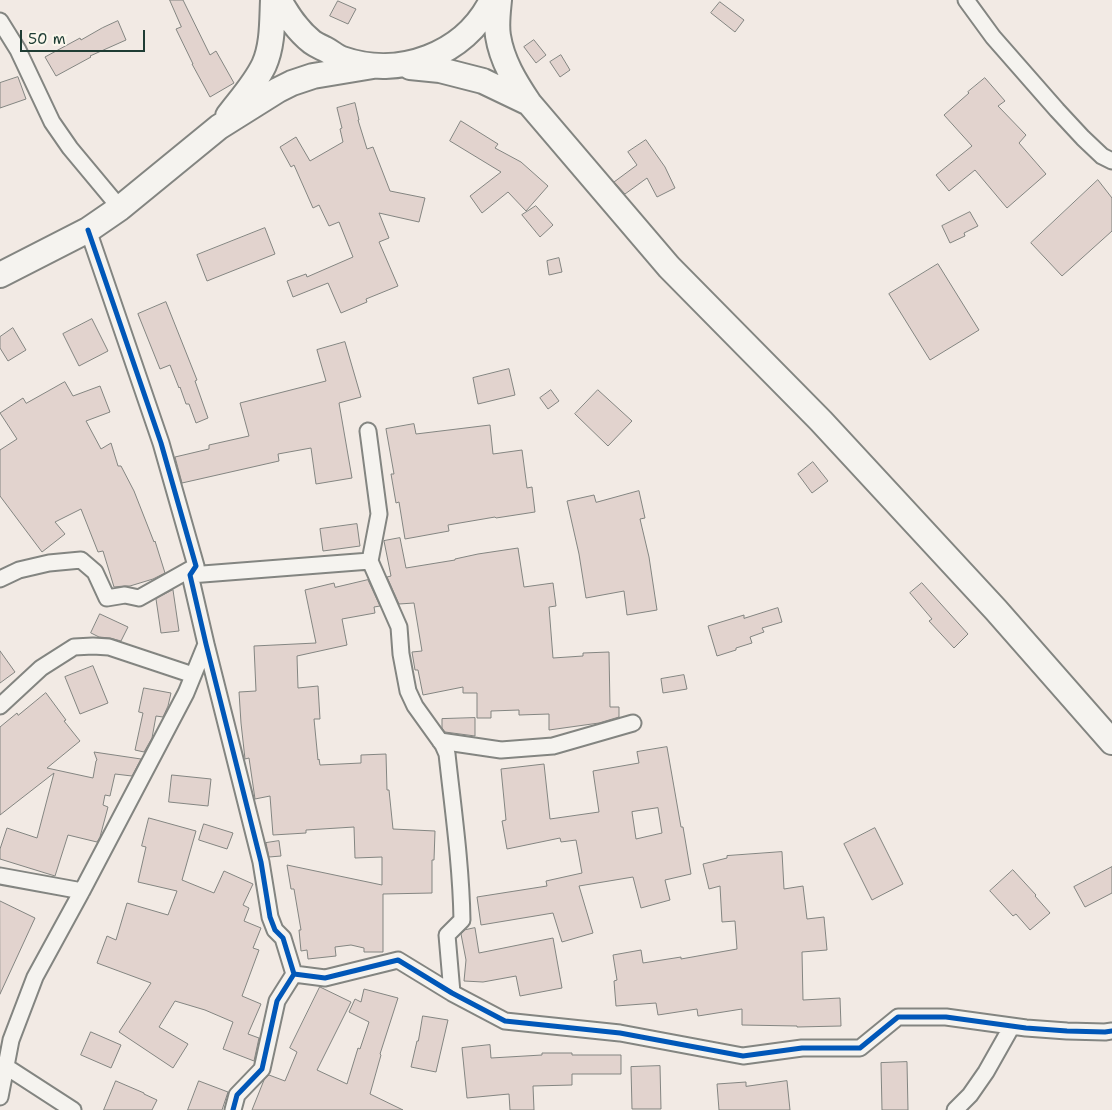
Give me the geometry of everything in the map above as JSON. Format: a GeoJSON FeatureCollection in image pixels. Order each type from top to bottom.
{"type":"FeatureCollection","features":[{"type":"Feature","properties":{"kind":"main road"},"geometry":{"type":"LineString","coordinates":[[219,127],[264,65],[271,36],[273,0]]}},
{"type":"Feature","properties":{"kind":"main road"},"geometry":{"type":"LineString","coordinates":[[279,0],[289,19],[312,42],[341,58],[373,66]]}},
{"type":"Feature","properties":{"kind":"main road"},"geometry":{"type":"LineString","coordinates":[[401,66],[434,56],[463,38],[486,13],[492,0]]}},
{"type":"Feature","properties":{"kind":"main road"},"geometry":{"type":"LineString","coordinates":[[499,0],[497,34],[501,51],[511,75],[529,104],[669,267],[821,421],[996,610],[1112,742]]}},
{"type":"Feature","properties":{"kind":"main road"},"geometry":{"type":"LineString","coordinates":[[0,275],[88,230],[120,208],[219,127],[292,84],[313,76],[373,66],[401,66],[440,70],[483,81],[529,104]]}},
{"type":"Feature","properties":{"kind":"street"},"geometry":{"type":"LineString","coordinates":[[966,0],[992,38],[1057,110],[1102,156],[1112,161]]}},
{"type":"Feature","properties":{"kind":"street"},"geometry":{"type":"LineString","coordinates":[[0,21],[18,50],[52,122],[70,148],[120,208]]}},
{"type":"Feature","properties":{"kind":"street"},"geometry":{"type":"LineString","coordinates":[[88,230],[161,444],[193,570],[206,644],[261,862],[270,917],[275,930],[283,938],[294,974],[277,1001],[262,1069],[238,1095],[233,1110]]}},
{"type":"Feature","properties":{"kind":"street"},"geometry":{"type":"LineString","coordinates":[[368,431],[379,514],[370,561],[399,627],[401,654],[408,691],[415,706],[447,754],[462,897],[462,920],[447,934],[452,993]]}},
{"type":"Feature","properties":{"kind":"street"},"geometry":{"type":"LineString","coordinates":[[0,579],[18,570],[49,563],[81,560],[94,572],[107,598],[124,595],[139,598],[193,570],[370,561]]}},
{"type":"Feature","properties":{"kind":"street"},"geometry":{"type":"LineString","coordinates":[[0,1097],[5,1066],[6,1038],[35,977],[186,693],[206,644]]}},
{"type":"Feature","properties":{"kind":"street"},"geometry":{"type":"LineString","coordinates":[[0,706],[41,668],[74,647],[109,647],[193,676]]}},
{"type":"Feature","properties":{"kind":"street"},"geometry":{"type":"LineString","coordinates":[[440,741],[500,750],[553,746],[633,723]]}},
{"type":"Feature","properties":{"kind":"street"},"geometry":{"type":"LineString","coordinates":[[0,876],[82,891]]}},
{"type":"Feature","properties":{"kind":"street"},"geometry":{"type":"LineString","coordinates":[[294,974],[325,978],[398,960],[452,993],[505,1021],[620,1033],[743,1056],[802,1048],[860,1048],[898,1017],[946,1017],[1068,1031],[1112,1031]]}},
{"type":"Feature","properties":{"kind":"street"},"geometry":{"type":"LineString","coordinates":[[955,1110],[970,1095],[986,1072],[1012,1026]]}},
{"type":"Feature","properties":{"kind":"street"},"geometry":{"type":"LineString","coordinates":[[5,1066],[73,1110]]}},
{"type":"Feature","properties":{"kind":"building"},"geometry":{"type":"Polygon","coordinates":[[[170,0],[183,0],[210,55],[216,51],[234,83],[210,97],[176,29],[181,27],[170,0]]]}},
{"type":"Feature","properties":{"kind":"building"},"geometry":{"type":"Polygon","coordinates":[[[338,1],[356,9],[348,24],[330,16],[338,1]]]}},
{"type":"Feature","properties":{"kind":"building"},"geometry":{"type":"Polygon","coordinates":[[[720,2],[744,20],[735,32],[711,13],[720,2]]]}},
{"type":"Feature","properties":{"kind":"building"},"geometry":{"type":"Polygon","coordinates":[[[118,21],[126,40],[90,56],[56,76],[45,57],[80,38],[81,40],[118,21]]]}},
{"type":"Feature","properties":{"kind":"building"},"geometry":{"type":"Polygon","coordinates":[[[534,40],[546,55],[536,63],[524,47],[534,40]]]}},
{"type":"Feature","properties":{"kind":"building"},"geometry":{"type":"Polygon","coordinates":[[[561,55],[570,70],[560,77],[550,62],[561,55]]]}},
{"type":"Feature","properties":{"kind":"building"},"geometry":{"type":"Polygon","coordinates":[[[18,77],[26,99],[0,108],[0,83],[18,77]]]}},
{"type":"Feature","properties":{"kind":"building"},"geometry":{"type":"Polygon","coordinates":[[[985,78],[1005,101],[998,106],[1026,135],[1019,143],[1046,174],[1007,208],[975,170],[949,191],[936,175],[972,146],[944,115],[985,78]]]}},
{"type":"Feature","properties":{"kind":"building"},"geometry":{"type":"Polygon","coordinates":[[[355,103],[367,149],[373,147],[390,191],[425,198],[419,222],[379,213],[389,238],[379,242],[398,286],[366,299],[367,302],[341,313],[328,283],[293,297],[287,281],[306,274],[307,277],[353,257],[339,222],[329,226],[319,205],[313,208],[294,165],[291,167],[280,147],[296,137],[310,161],[343,142],[337,108],[355,103]]]}},
{"type":"Feature","properties":{"kind":"building"},"geometry":{"type":"Polygon","coordinates":[[[461,121],[498,144],[495,148],[521,162],[548,186],[526,211],[508,192],[482,213],[470,196],[501,172],[450,141],[461,121]]]}},
{"type":"Feature","properties":{"kind":"building"},"geometry":{"type":"Polygon","coordinates":[[[646,140],[665,167],[675,188],[657,197],[647,178],[625,194],[614,182],[637,165],[628,152],[646,140]]]}},
{"type":"Feature","properties":{"kind":"building"},"geometry":{"type":"Polygon","coordinates":[[[1098,180],[1112,198],[1112,231],[1062,276],[1031,243],[1098,180]]]}},
{"type":"Feature","properties":{"kind":"building"},"geometry":{"type":"Polygon","coordinates":[[[536,206],[553,225],[540,237],[522,215],[536,206]]]}},
{"type":"Feature","properties":{"kind":"building"},"geometry":{"type":"Polygon","coordinates":[[[970,212],[978,226],[964,233],[965,236],[950,243],[942,226],[970,212]]]}},
{"type":"Feature","properties":{"kind":"building"},"geometry":{"type":"Polygon","coordinates":[[[265,228],[275,254],[207,281],[197,255],[265,228]]]}},
{"type":"Feature","properties":{"kind":"building"},"geometry":{"type":"Polygon","coordinates":[[[559,258],[562,272],[549,275],[547,261],[559,258]]]}},
{"type":"Feature","properties":{"kind":"building"},"geometry":{"type":"Polygon","coordinates":[[[938,264],[979,330],[930,360],[889,294],[938,264]]]}},
{"type":"Feature","properties":{"kind":"building"},"geometry":{"type":"Polygon","coordinates":[[[166,302],[197,380],[195,381],[208,418],[196,423],[170,365],[160,369],[138,314],[166,302]]]}},
{"type":"Feature","properties":{"kind":"building"},"geometry":{"type":"Polygon","coordinates":[[[92,319],[108,351],[79,366],[63,334],[92,319]]]}},
{"type":"Feature","properties":{"kind":"building"},"geometry":{"type":"Polygon","coordinates":[[[13,328],[26,350],[8,361],[0,348],[0,337],[13,328]]]}},
{"type":"Feature","properties":{"kind":"building"},"geometry":{"type":"Polygon","coordinates":[[[345,342],[361,397],[339,403],[352,478],[316,484],[311,448],[278,454],[279,461],[182,483],[175,457],[209,449],[209,445],[249,436],[240,403],[326,381],[317,350],[345,342]]]}},
{"type":"Feature","properties":{"kind":"building"},"geometry":{"type":"Polygon","coordinates":[[[509,369],[515,395],[478,404],[473,378],[509,369]]]}},
{"type":"Feature","properties":{"kind":"building"},"geometry":{"type":"Polygon","coordinates":[[[65,382],[73,396],[100,386],[110,412],[86,421],[101,449],[111,443],[118,466],[121,466],[134,491],[155,541],[165,573],[153,579],[130,586],[114,587],[103,551],[98,552],[81,509],[55,522],[65,534],[42,552],[0,496],[0,450],[17,439],[0,413],[23,398],[26,403],[65,382]]]}},
{"type":"Feature","properties":{"kind":"building"},"geometry":{"type":"Polygon","coordinates":[[[551,390],[559,401],[548,409],[540,398],[551,390]]]}},
{"type":"Feature","properties":{"kind":"building"},"geometry":{"type":"Polygon","coordinates":[[[598,390],[632,421],[608,446],[575,414],[598,390]]]}},
{"type":"Feature","properties":{"kind":"building"},"geometry":{"type":"Polygon","coordinates":[[[414,424],[416,434],[490,425],[493,454],[522,450],[527,488],[532,487],[535,512],[448,525],[449,531],[405,539],[399,502],[396,503],[391,474],[394,474],[386,429],[414,424]]]}},
{"type":"Feature","properties":{"kind":"building"},"geometry":{"type":"Polygon","coordinates":[[[813,462],[828,481],[812,493],[798,474],[813,462]]]}},
{"type":"Feature","properties":{"kind":"building"},"geometry":{"type":"Polygon","coordinates":[[[639,491],[645,518],[640,519],[649,557],[657,610],[627,615],[624,591],[586,598],[579,554],[567,501],[594,495],[596,502],[639,491]]]}},
{"type":"Feature","properties":{"kind":"building"},"geometry":{"type":"Polygon","coordinates":[[[357,524],[360,546],[323,551],[320,529],[357,524]]]}},
{"type":"Feature","properties":{"kind":"building"},"geometry":{"type":"Polygon","coordinates":[[[400,538],[406,568],[518,548],[524,587],[553,583],[556,606],[549,607],[553,658],[583,656],[583,653],[609,652],[610,707],[619,707],[619,717],[599,723],[549,730],[549,714],[519,715],[519,710],[491,711],[491,718],[477,718],[477,693],[463,693],[463,687],[423,695],[418,670],[415,670],[412,652],[422,651],[414,603],[399,604],[387,577],[391,576],[384,541],[400,538]]]}},
{"type":"Feature","properties":{"kind":"building"},"geometry":{"type":"Polygon","coordinates":[[[368,580],[380,606],[374,607],[375,613],[342,619],[347,645],[297,656],[298,688],[318,686],[320,719],[314,719],[320,765],[361,763],[361,755],[386,754],[387,790],[389,790],[393,829],[435,831],[434,860],[432,860],[432,893],[383,894],[383,952],[364,952],[364,948],[351,945],[335,947],[336,956],[308,959],[307,950],[301,951],[299,930],[301,930],[294,889],[291,889],[287,865],[382,885],[382,857],[355,858],[354,827],[306,830],[306,833],[273,835],[270,796],[255,799],[249,758],[245,759],[239,692],[256,691],[254,646],[316,643],[305,590],[334,583],[335,587],[368,580]]]}},
{"type":"Feature","properties":{"kind":"building"},"geometry":{"type":"Polygon","coordinates":[[[922,583],[968,634],[954,648],[929,621],[932,619],[910,593],[922,583]]]}},
{"type":"Feature","properties":{"kind":"building"},"geometry":{"type":"Polygon","coordinates":[[[173,590],[179,631],[161,633],[156,599],[173,590]]]}},
{"type":"Feature","properties":{"kind":"building"},"geometry":{"type":"Polygon","coordinates":[[[778,608],[782,622],[762,628],[764,632],[750,637],[752,643],[717,656],[708,626],[744,615],[744,618],[778,608]]]}},
{"type":"Feature","properties":{"kind":"building"},"geometry":{"type":"Polygon","coordinates":[[[100,614],[128,627],[121,641],[99,637],[91,633],[100,614]]]}},
{"type":"Feature","properties":{"kind":"building"},"geometry":{"type":"Polygon","coordinates":[[[0,651],[15,672],[0,683],[0,651]]]}},
{"type":"Feature","properties":{"kind":"building"},"geometry":{"type":"Polygon","coordinates":[[[93,666],[108,703],[80,714],[65,677],[93,666]]]}},
{"type":"Feature","properties":{"kind":"building"},"geometry":{"type":"Polygon","coordinates":[[[684,675],[687,689],[663,693],[661,679],[684,675]]]}},
{"type":"Feature","properties":{"kind":"building"},"geometry":{"type":"Polygon","coordinates":[[[144,688],[171,693],[163,717],[156,716],[152,738],[144,752],[135,750],[143,713],[139,712],[144,688]]]}},
{"type":"Feature","properties":{"kind":"building"},"geometry":{"type":"Polygon","coordinates":[[[46,693],[80,741],[47,768],[93,778],[97,760],[94,752],[141,759],[132,776],[115,774],[110,796],[105,795],[103,805],[108,807],[97,842],[68,835],[55,876],[0,859],[0,849],[7,828],[37,838],[54,773],[0,815],[0,727],[46,693]]]}},
{"type":"Feature","properties":{"kind":"building"},"geometry":{"type":"Polygon","coordinates":[[[475,718],[475,736],[445,732],[442,728],[442,719],[475,718]]]}},
{"type":"Feature","properties":{"kind":"building"},"geometry":{"type":"Polygon","coordinates":[[[667,747],[691,874],[665,880],[670,900],[641,908],[633,877],[579,886],[593,933],[562,942],[553,913],[481,925],[477,897],[547,886],[546,881],[582,873],[576,840],[561,842],[560,838],[507,849],[502,821],[506,820],[501,769],[544,764],[550,819],[599,812],[593,771],[639,763],[637,752],[667,747]],[[658,808],[632,812],[636,839],[662,833],[658,808]]]}},
{"type":"Feature","properties":{"kind":"building"},"geometry":{"type":"Polygon","coordinates":[[[172,775],[211,779],[208,806],[169,802],[172,775]]]}},
{"type":"Feature","properties":{"kind":"building"},"geometry":{"type":"Polygon","coordinates":[[[149,818],[196,831],[182,880],[214,893],[224,871],[253,884],[243,905],[249,908],[244,921],[261,928],[253,948],[259,950],[242,996],[261,1004],[248,1034],[259,1038],[254,1061],[223,1049],[233,1022],[205,1010],[175,1001],[159,1027],[188,1044],[173,1068],[119,1032],[151,983],[97,963],[107,936],[116,940],[127,903],[168,915],[177,891],[138,882],[146,847],[142,846],[149,818]]]}},
{"type":"Feature","properties":{"kind":"building"},"geometry":{"type":"Polygon","coordinates":[[[204,824],[233,833],[227,849],[199,840],[204,824]]]}},
{"type":"Feature","properties":{"kind":"building"},"geometry":{"type":"Polygon","coordinates":[[[875,828],[903,884],[872,900],[844,844],[875,828]]]}},
{"type":"Feature","properties":{"kind":"building"},"geometry":{"type":"Polygon","coordinates":[[[279,841],[281,856],[269,857],[266,843],[279,841]]]}},
{"type":"Feature","properties":{"kind":"building"},"geometry":{"type":"Polygon","coordinates":[[[782,852],[784,889],[803,886],[807,919],[824,917],[827,950],[802,952],[803,1000],[840,998],[841,1026],[742,1025],[742,1009],[698,1016],[697,1009],[658,1015],[656,1003],[616,1006],[614,981],[617,980],[613,955],[641,950],[643,963],[681,957],[681,959],[737,949],[735,921],[722,922],[720,886],[709,889],[703,864],[727,858],[727,856],[782,852]]]}},
{"type":"Feature","properties":{"kind":"building"},"geometry":{"type":"Polygon","coordinates":[[[1112,867],[1112,893],[1085,907],[1074,887],[1112,867]]]}},
{"type":"Feature","properties":{"kind":"building"},"geometry":{"type":"Polygon","coordinates":[[[1013,870],[1050,913],[1030,930],[1016,914],[1013,916],[990,891],[1013,870]]]}},
{"type":"Feature","properties":{"kind":"building"},"geometry":{"type":"Polygon","coordinates":[[[0,901],[35,918],[0,994],[0,901]]]}},
{"type":"Feature","properties":{"kind":"building"},"geometry":{"type":"Polygon","coordinates":[[[475,928],[479,953],[553,938],[562,988],[520,996],[516,976],[483,982],[464,981],[466,960],[461,934],[465,930],[475,928]]]}},
{"type":"Feature","properties":{"kind":"building"},"geometry":{"type":"Polygon","coordinates":[[[320,987],[351,1002],[317,1070],[347,1084],[358,1048],[360,1049],[369,1022],[349,1012],[355,999],[361,1002],[364,989],[398,998],[380,1054],[370,1094],[403,1110],[252,1110],[264,1080],[269,1075],[285,1081],[297,1052],[290,1048],[320,987]]]}},
{"type":"Feature","properties":{"kind":"building"},"geometry":{"type":"Polygon","coordinates":[[[423,1016],[448,1020],[436,1072],[411,1067],[423,1016]]]}},
{"type":"Feature","properties":{"kind":"building"},"geometry":{"type":"Polygon","coordinates":[[[91,1032],[121,1045],[111,1068],[81,1055],[91,1032]]]}},
{"type":"Feature","properties":{"kind":"building"},"geometry":{"type":"Polygon","coordinates":[[[490,1045],[491,1058],[542,1055],[542,1053],[621,1055],[621,1074],[572,1074],[572,1085],[533,1086],[534,1110],[510,1110],[509,1094],[467,1098],[462,1048],[490,1045]]]}},
{"type":"Feature","properties":{"kind":"building"},"geometry":{"type":"Polygon","coordinates":[[[907,1062],[908,1110],[882,1110],[881,1063],[907,1062]]]}},
{"type":"Feature","properties":{"kind":"building"},"geometry":{"type":"Polygon","coordinates":[[[660,1066],[661,1109],[632,1109],[631,1067],[660,1066]]]}},
{"type":"Feature","properties":{"kind":"building"},"geometry":{"type":"Polygon","coordinates":[[[116,1081],[157,1100],[152,1110],[104,1110],[116,1081]]]}},
{"type":"Feature","properties":{"kind":"building"},"geometry":{"type":"Polygon","coordinates":[[[199,1081],[228,1092],[222,1110],[188,1110],[199,1081]]]}},
{"type":"Feature","properties":{"kind":"building"},"geometry":{"type":"Polygon","coordinates":[[[787,1081],[790,1110],[719,1110],[717,1084],[746,1082],[746,1086],[787,1081]]]}},
{"type":"Feature","properties":{"kind":"cycle path"},"geometry":{"type":"LineString","coordinates":[[88,230],[161,443],[196,566],[190,575],[261,862],[270,917],[275,930],[283,938],[294,974],[277,1001],[262,1069],[237,1095],[233,1110]]}},
{"type":"Feature","properties":{"kind":"cycle path"},"geometry":{"type":"LineString","coordinates":[[294,974],[325,978],[398,960],[452,993],[505,1021],[620,1033],[743,1056],[802,1048],[860,1048],[898,1017],[946,1017],[1026,1028],[1067,1031],[1112,1031]]}}]}
